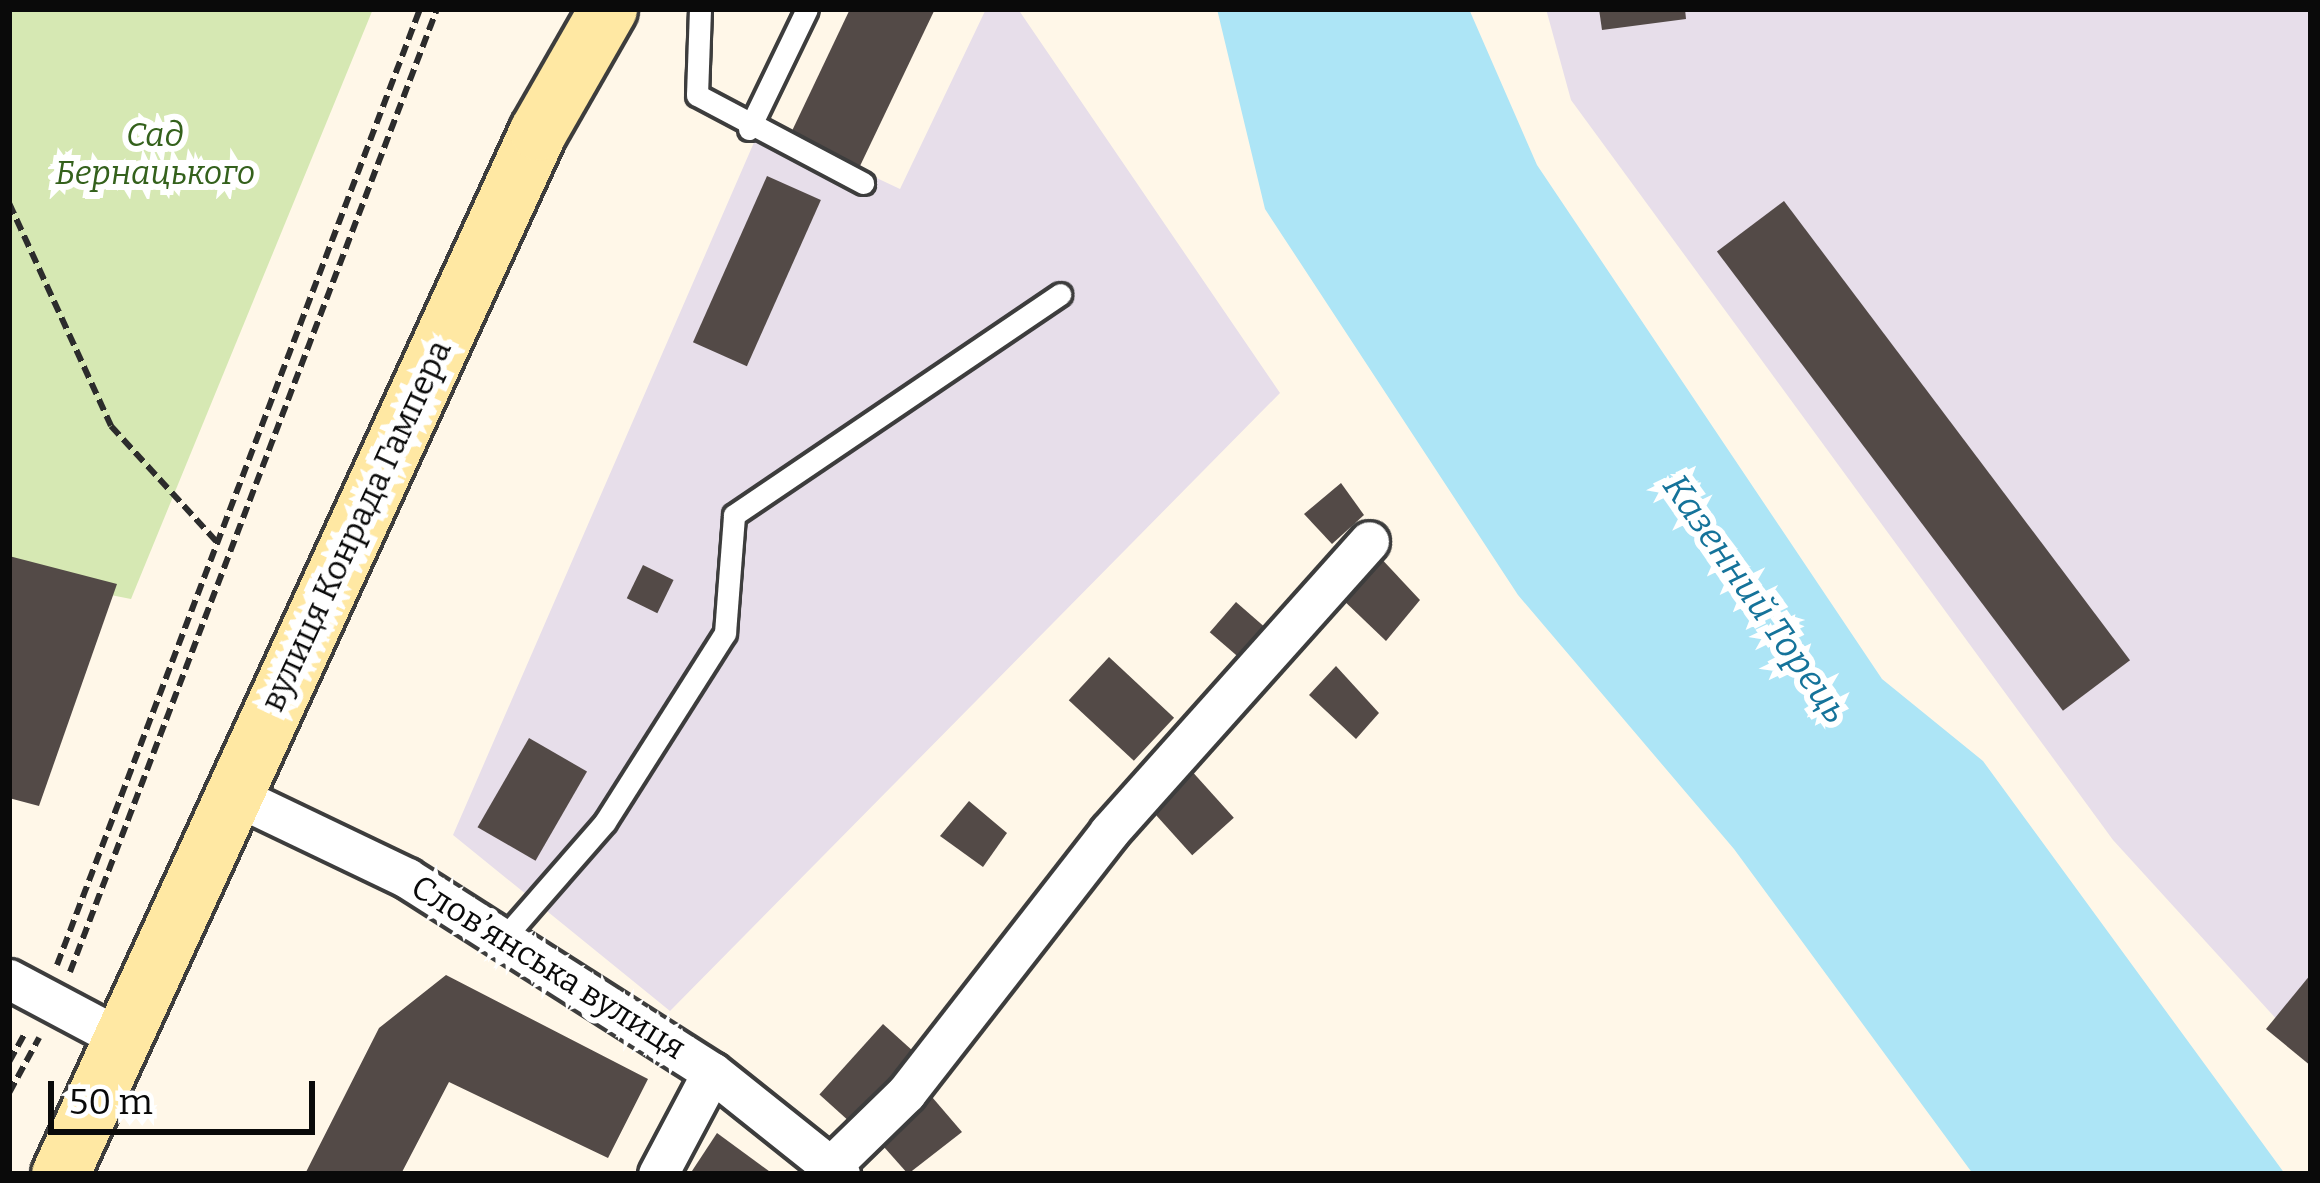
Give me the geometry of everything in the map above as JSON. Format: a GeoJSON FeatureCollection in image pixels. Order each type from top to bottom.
{"type":"FeatureCollection","features":[{"type":"Feature","properties":{"kind":"main road","name":"вулиця Конрада Гампера"},"geometry":{"type":"LineString","coordinates":[[60,1174],[538,130],[608,12]]}},
{"type":"Feature","properties":{"kind":"street"},"geometry":{"type":"LineString","coordinates":[[836,1170],[906,1093],[1109,832],[1369,541]]}},
{"type":"Feature","properties":{"kind":"street","name":"Слов’янська вулиця"},"geometry":{"type":"LineString","coordinates":[[234,795],[407,878],[712,1072],[836,1170]]}},
{"type":"Feature","properties":{"kind":"street"},"geometry":{"type":"LineString","coordinates":[[9,979],[122,1039]]}},
{"type":"Feature","properties":{"kind":"street"},"geometry":{"type":"LineString","coordinates":[[658,1174],[712,1072]]}},
{"type":"Feature","properties":{"kind":"lane"},"geometry":{"type":"LineString","coordinates":[[700,9],[697,95],[749,129],[863,183]]}},
{"type":"Feature","properties":{"kind":"lane"},"geometry":{"type":"LineString","coordinates":[[749,129],[807,9]]}},
{"type":"Feature","properties":{"kind":"lane"},"geometry":{"type":"LineString","coordinates":[[503,939],[605,822],[725,633],[734,515],[1060,294]]}},
{"type":"Feature","properties":{"kind":"path"},"geometry":{"type":"LineString","coordinates":[[51,1001],[217,542],[420,9]]}},
{"type":"Feature","properties":{"kind":"path"},"geometry":{"type":"LineString","coordinates":[[9,1093],[51,1001],[437,9]]}},
{"type":"Feature","properties":{"kind":"path"},"geometry":{"type":"LineString","coordinates":[[9,203],[111,426],[217,542]]}},
{"type":"Feature","properties":{"kind":"shaded area"},"geometry":{"type":"Polygon","coordinates":[[[986,9],[1018,9],[1280,393],[670,1011],[453,835],[762,124],[900,189],[986,9]]]}},
{"type":"Feature","properties":{"kind":"shaded area"},"geometry":{"type":"Polygon","coordinates":[[[1546,9],[2311,9],[2311,1057],[2113,840],[1571,100],[1546,9]]]}},
{"type":"Feature","properties":{"kind":"green space","name":"Сад Бернацького"},"geometry":{"type":"Polygon","coordinates":[[[9,9],[373,9],[131,599],[9,575],[9,9]]]}},
{"type":"Feature","properties":{"kind":"water","name":"Казенний Торець"},"geometry":{"type":"Polygon","coordinates":[[[1217,9],[1469,9],[1537,165],[1882,679],[1983,761],[2285,1174],[1973,1174],[1734,849],[1518,595],[1265,209],[1217,9]]]}},
{"type":"Feature","properties":{"kind":"building"},"geometry":{"type":"Polygon","coordinates":[[[850,9],[935,9],[860,166],[791,133],[850,9]]]}},
{"type":"Feature","properties":{"kind":"building"},"geometry":{"type":"Polygon","coordinates":[[[1599,9],[1685,9],[1686,19],[1602,30],[1599,9]]]}},
{"type":"Feature","properties":{"kind":"building"},"geometry":{"type":"Polygon","coordinates":[[[767,176],[821,200],[747,366],[693,342],[767,176]]]}},
{"type":"Feature","properties":{"kind":"building"},"geometry":{"type":"Polygon","coordinates":[[[1784,201],[2130,660],[2063,711],[1717,252],[1784,201]]]}},
{"type":"Feature","properties":{"kind":"building"},"geometry":{"type":"Polygon","coordinates":[[[1341,483],[1364,515],[1332,544],[1304,514],[1341,483]]]}},
{"type":"Feature","properties":{"kind":"building"},"geometry":{"type":"Polygon","coordinates":[[[1376,553],[1420,600],[1386,641],[1339,596],[1376,553]]]}},
{"type":"Feature","properties":{"kind":"building"},"geometry":{"type":"Polygon","coordinates":[[[9,556],[117,584],[39,806],[9,798],[9,556]]]}},
{"type":"Feature","properties":{"kind":"building"},"geometry":{"type":"Polygon","coordinates":[[[643,565],[674,580],[657,613],[627,598],[643,565]]]}},
{"type":"Feature","properties":{"kind":"building"},"geometry":{"type":"Polygon","coordinates":[[[1236,602],[1267,629],[1241,659],[1210,632],[1236,602]]]}},
{"type":"Feature","properties":{"kind":"building"},"geometry":{"type":"Polygon","coordinates":[[[1109,657],[1174,718],[1134,761],[1069,700],[1109,657]]]}},
{"type":"Feature","properties":{"kind":"building"},"geometry":{"type":"Polygon","coordinates":[[[1336,666],[1379,713],[1356,739],[1309,695],[1336,666]]]}},
{"type":"Feature","properties":{"kind":"building"},"geometry":{"type":"Polygon","coordinates":[[[529,738],[587,772],[536,861],[478,827],[529,738]]]}},
{"type":"Feature","properties":{"kind":"building"},"geometry":{"type":"Polygon","coordinates":[[[1189,768],[1234,818],[1192,855],[1147,805],[1189,768]]]}},
{"type":"Feature","properties":{"kind":"building"},"geometry":{"type":"Polygon","coordinates":[[[969,801],[1007,833],[983,867],[940,836],[969,801]]]}},
{"type":"Feature","properties":{"kind":"building"},"geometry":{"type":"Polygon","coordinates":[[[2311,974],[2311,1066],[2266,1029],[2311,974]]]}},
{"type":"Feature","properties":{"kind":"building"},"geometry":{"type":"Polygon","coordinates":[[[446,975],[648,1079],[608,1158],[449,1082],[401,1174],[305,1174],[379,1028],[446,975]]]}},
{"type":"Feature","properties":{"kind":"building"},"geometry":{"type":"Polygon","coordinates":[[[883,1024],[918,1055],[854,1126],[819,1095],[883,1024]]]}},
{"type":"Feature","properties":{"kind":"building"},"geometry":{"type":"Polygon","coordinates":[[[926,1090],[962,1132],[908,1174],[876,1138],[926,1090]]]}},
{"type":"Feature","properties":{"kind":"building"},"geometry":{"type":"Polygon","coordinates":[[[717,1133],[773,1174],[690,1174],[717,1133]]]}}]}
